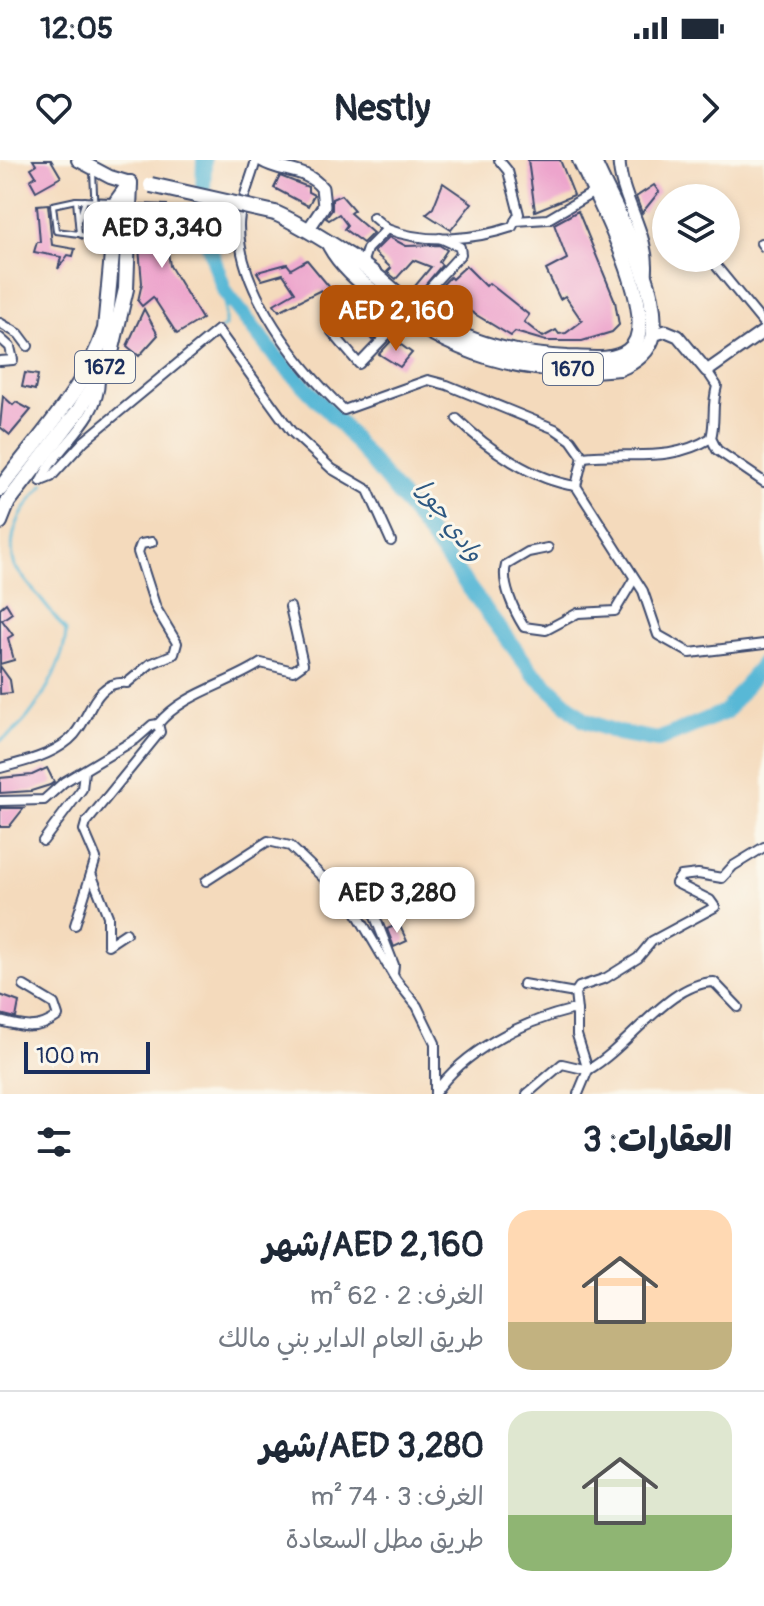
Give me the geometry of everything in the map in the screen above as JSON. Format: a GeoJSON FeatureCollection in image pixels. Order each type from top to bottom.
{"type":"FeatureCollection","features":[{"type":"Feature","properties":{"kind":"highway"},"geometry":{"type":"LineString","coordinates":[[580,160],[632,281],[645,336]]}},
{"type":"Feature","properties":{"kind":"highway"},"geometry":{"type":"LineString","coordinates":[[593,160],[646,280],[645,336]]}},
{"type":"Feature","properties":{"kind":"highway"},"geometry":{"type":"LineString","coordinates":[[117,201],[130,183],[151,185],[275,213],[308,230],[329,246]]}},
{"type":"Feature","properties":{"kind":"highway","name":"1672"},"geometry":{"type":"LineString","coordinates":[[0,522],[8,502],[79,410],[110,357],[122,316],[130,183]]}},
{"type":"Feature","properties":{"kind":"highway","name":"1672"},"geometry":{"type":"LineString","coordinates":[[0,489],[84,377],[99,348],[105,329],[117,201]]}},
{"type":"Feature","properties":{"kind":"highway","name":"1670"},"geometry":{"type":"LineString","coordinates":[[329,246],[339,263],[410,314],[461,336],[533,355],[608,358],[628,351],[645,336]]}},
{"type":"Feature","properties":{"kind":"highway","name":"1670"},"geometry":{"type":"LineString","coordinates":[[329,246],[361,265],[410,314]]}},
{"type":"Feature","properties":{"kind":"main road"},"geometry":{"type":"LineString","coordinates":[[78,160],[130,183]]}},
{"type":"Feature","properties":{"kind":"street"},"geometry":{"type":"LineString","coordinates":[[308,230],[324,206],[322,188],[297,170],[281,169],[258,160],[239,224],[244,260],[255,296],[324,391],[344,410],[428,380],[555,429],[571,440],[583,457],[576,486],[643,591],[658,635],[690,653],[720,652],[764,644]]}},
{"type":"Feature","properties":{"kind":"street"},"geometry":{"type":"LineString","coordinates":[[373,217],[387,229],[413,237],[439,238],[512,227],[519,214],[508,171],[499,160]]}},
{"type":"Feature","properties":{"kind":"street"},"geometry":{"type":"LineString","coordinates":[[619,160],[625,196],[643,241],[646,280]]}},
{"type":"Feature","properties":{"kind":"street"},"geometry":{"type":"LineString","coordinates":[[515,221],[548,219],[594,192]]}},
{"type":"Feature","properties":{"kind":"street"},"geometry":{"type":"LineString","coordinates":[[361,265],[367,249],[387,229]]}},
{"type":"Feature","properties":{"kind":"street"},"geometry":{"type":"LineString","coordinates":[[332,332],[359,364],[410,314],[461,254],[460,247],[439,238]]}},
{"type":"Feature","properties":{"kind":"street"},"geometry":{"type":"LineString","coordinates":[[707,371],[764,325],[721,272]]}},
{"type":"Feature","properties":{"kind":"street"},"geometry":{"type":"LineString","coordinates":[[0,323],[19,334],[28,346]]}},
{"type":"Feature","properties":{"kind":"street"},"geometry":{"type":"LineString","coordinates":[[100,376],[100,393],[86,420],[48,465],[41,481],[51,477],[84,441],[218,330],[291,431],[332,469],[368,490],[391,541]]}},
{"type":"Feature","properties":{"kind":"street"},"geometry":{"type":"LineString","coordinates":[[645,336],[666,331],[678,336],[707,371],[717,386],[711,410],[714,425],[711,438],[717,450],[764,482]]}},
{"type":"Feature","properties":{"kind":"street"},"geometry":{"type":"LineString","coordinates":[[0,338],[10,347],[13,360],[0,361]]}},
{"type":"Feature","properties":{"kind":"street"},"geometry":{"type":"LineString","coordinates":[[457,419],[486,447],[550,482],[576,486]]}},
{"type":"Feature","properties":{"kind":"street"},"geometry":{"type":"LineString","coordinates":[[583,457],[611,453],[632,457],[675,455],[711,438]]}},
{"type":"Feature","properties":{"kind":"street"},"geometry":{"type":"LineString","coordinates":[[0,768],[37,758],[71,739],[101,691],[116,682],[127,683],[150,664],[174,654],[177,643],[156,608],[138,552],[141,544],[152,542]]}},
{"type":"Feature","properties":{"kind":"street"},"geometry":{"type":"LineString","coordinates":[[548,548],[528,552],[506,565],[503,575],[524,627],[546,630],[578,613],[615,611],[634,579]]}},
{"type":"Feature","properties":{"kind":"street"},"geometry":{"type":"LineString","coordinates":[[0,801],[44,800],[152,725],[158,724],[179,703],[238,677],[261,663],[293,671],[303,664],[290,607]]}},
{"type":"Feature","properties":{"kind":"street"},"geometry":{"type":"LineString","coordinates":[[75,925],[96,858],[84,830],[86,823],[160,732],[158,724]]}},
{"type":"Feature","properties":{"kind":"street"},"geometry":{"type":"LineString","coordinates":[[43,841],[82,789],[84,771]]}},
{"type":"Feature","properties":{"kind":"street"},"geometry":{"type":"LineString","coordinates":[[206,881],[268,841],[290,846],[352,905],[393,974],[417,1006],[435,1043],[435,1094],[454,1068],[467,1058],[530,1024],[557,1014],[577,1011]]}},
{"type":"Feature","properties":{"kind":"street"},"geometry":{"type":"LineString","coordinates":[[588,1070],[577,1035],[575,993],[579,987],[606,978],[638,958],[652,941],[715,907],[710,900],[676,883],[681,876],[698,874],[722,878],[733,866],[764,847]]}},
{"type":"Feature","properties":{"kind":"street"},"geometry":{"type":"LineString","coordinates":[[92,876],[108,916],[108,945],[126,933]]}},
{"type":"Feature","properties":{"kind":"street"},"geometry":{"type":"LineString","coordinates":[[374,897],[374,914],[394,965],[393,974]]}},
{"type":"Feature","properties":{"kind":"street"},"geometry":{"type":"LineString","coordinates":[[578,1094],[588,1070],[634,1035],[679,992],[696,983],[714,982],[738,1007]]}},
{"type":"Feature","properties":{"kind":"street"},"geometry":{"type":"LineString","coordinates":[[523,984],[575,993]]}},
{"type":"Feature","properties":{"kind":"street"},"geometry":{"type":"LineString","coordinates":[[0,1021],[27,1028],[46,1025],[58,1016],[54,1004],[24,986]]}},
{"type":"Feature","properties":{"kind":"street"},"geometry":{"type":"LineString","coordinates":[[527,1094],[562,1064],[588,1070]]}},
{"type":"Feature","properties":{"kind":"lane"},"geometry":{"type":"LineString","coordinates":[[86,237],[85,221],[95,213],[93,169]]}},
{"type":"Feature","properties":{"kind":"lane"},"geometry":{"type":"LineString","coordinates":[[114,250],[79,234],[56,231],[53,205],[76,200],[117,201]]}},
{"type":"Feature","properties":{"kind":"lane"},"geometry":{"type":"LineString","coordinates":[[76,200],[79,234]]}},
{"type":"Feature","properties":{"kind":"lane"},"geometry":{"type":"LineString","coordinates":[[79,219],[85,200]]}},
{"type":"Feature","properties":{"kind":"building"},"geometry":{"type":"Polygon","coordinates":[[[33,160],[51,160],[61,177],[36,191],[30,180],[36,176],[31,168],[36,165],[33,160]]]}},
{"type":"Feature","properties":{"kind":"building"},"geometry":{"type":"Polygon","coordinates":[[[528,160],[560,160],[574,195],[535,211],[528,160]]]}},
{"type":"Feature","properties":{"kind":"building"},"geometry":{"type":"Polygon","coordinates":[[[280,176],[308,187],[308,192],[314,195],[308,206],[274,188],[280,176]]]}},
{"type":"Feature","properties":{"kind":"building"},"geometry":{"type":"Polygon","coordinates":[[[443,183],[472,203],[451,230],[426,214],[433,208],[443,183]]]}},
{"type":"Feature","properties":{"kind":"building"},"geometry":{"type":"Polygon","coordinates":[[[652,186],[652,201],[642,213],[636,197],[652,186]]]}},
{"type":"Feature","properties":{"kind":"building"},"geometry":{"type":"Polygon","coordinates":[[[341,195],[354,210],[350,213],[373,233],[363,243],[344,229],[347,225],[339,214],[329,220],[326,218],[332,210],[332,199],[341,195]]]}},
{"type":"Feature","properties":{"kind":"building"},"geometry":{"type":"Polygon","coordinates":[[[48,204],[52,245],[75,249],[73,256],[68,255],[58,269],[61,257],[34,252],[37,242],[40,242],[37,205],[48,204]]]}},
{"type":"Feature","properties":{"kind":"building"},"geometry":{"type":"Polygon","coordinates":[[[141,204],[167,205],[169,231],[165,231],[170,266],[202,319],[177,334],[153,297],[142,306],[138,301],[142,283],[138,236],[141,204]]]}},
{"type":"Feature","properties":{"kind":"building"},"geometry":{"type":"Polygon","coordinates":[[[578,211],[615,301],[619,325],[612,332],[582,341],[546,341],[515,332],[511,336],[463,307],[451,316],[432,296],[466,266],[486,286],[489,283],[529,315],[524,322],[543,337],[556,330],[559,334],[566,333],[582,321],[565,296],[560,299],[546,270],[567,259],[554,224],[578,211]]]}},
{"type":"Feature","properties":{"kind":"building"},"geometry":{"type":"Polygon","coordinates":[[[389,237],[406,246],[439,245],[447,250],[439,262],[442,265],[416,296],[410,292],[431,267],[413,260],[396,279],[387,272],[391,268],[374,252],[389,237]]]}},
{"type":"Feature","properties":{"kind":"building"},"geometry":{"type":"Polygon","coordinates":[[[307,260],[331,289],[336,287],[346,294],[381,331],[372,340],[349,312],[339,310],[321,290],[279,311],[274,304],[295,292],[283,274],[262,280],[257,272],[287,264],[291,269],[307,260]]]}},
{"type":"Feature","properties":{"kind":"building"},"geometry":{"type":"Polygon","coordinates":[[[144,309],[158,335],[139,356],[127,346],[144,309]]]}},
{"type":"Feature","properties":{"kind":"building"},"geometry":{"type":"Polygon","coordinates":[[[393,339],[412,353],[400,367],[379,354],[393,339]]]}},
{"type":"Feature","properties":{"kind":"building"},"geometry":{"type":"Polygon","coordinates":[[[25,373],[38,375],[35,390],[22,387],[25,373]]]}},
{"type":"Feature","properties":{"kind":"building"},"geometry":{"type":"Polygon","coordinates":[[[3,396],[13,405],[16,402],[31,410],[10,435],[0,427],[3,396]]]}},
{"type":"Feature","properties":{"kind":"building"},"geometry":{"type":"Polygon","coordinates":[[[6,603],[12,613],[2,620],[13,635],[8,638],[14,660],[0,664],[0,608],[6,603]]]}},
{"type":"Feature","properties":{"kind":"building"},"geometry":{"type":"Polygon","coordinates":[[[0,666],[10,680],[12,693],[0,694],[0,666]]]}},
{"type":"Feature","properties":{"kind":"building"},"geometry":{"type":"Polygon","coordinates":[[[47,768],[54,782],[50,785],[31,791],[0,793],[0,778],[32,775],[47,768]]]}},
{"type":"Feature","properties":{"kind":"building"},"geometry":{"type":"Polygon","coordinates":[[[0,808],[24,808],[9,827],[0,827],[0,808]]]}},
{"type":"Feature","properties":{"kind":"building"},"geometry":{"type":"Polygon","coordinates":[[[399,924],[407,941],[394,947],[387,929],[399,924]]]}},
{"type":"Feature","properties":{"kind":"building"},"geometry":{"type":"Polygon","coordinates":[[[0,995],[19,1002],[16,1018],[0,1014],[0,995]]]}},
{"type":"Feature","properties":{"kind":"waterway","name":"وادي جورا"},"geometry":{"type":"LineString","coordinates":[[204,160],[202,226],[225,292],[275,356],[340,423],[405,502],[532,672],[584,720],[618,733],[658,740],[725,712],[764,662]]}},
{"type":"Feature","properties":{"kind":"waterway"},"geometry":{"type":"LineString","coordinates":[[221,329],[225,326],[225,292]]}},
{"type":"Feature","properties":{"kind":"waterway"},"geometry":{"type":"LineString","coordinates":[[0,741],[12,733],[34,708],[53,677],[64,645],[66,631],[15,567],[13,555],[12,543],[18,522],[44,484]]}}]}
